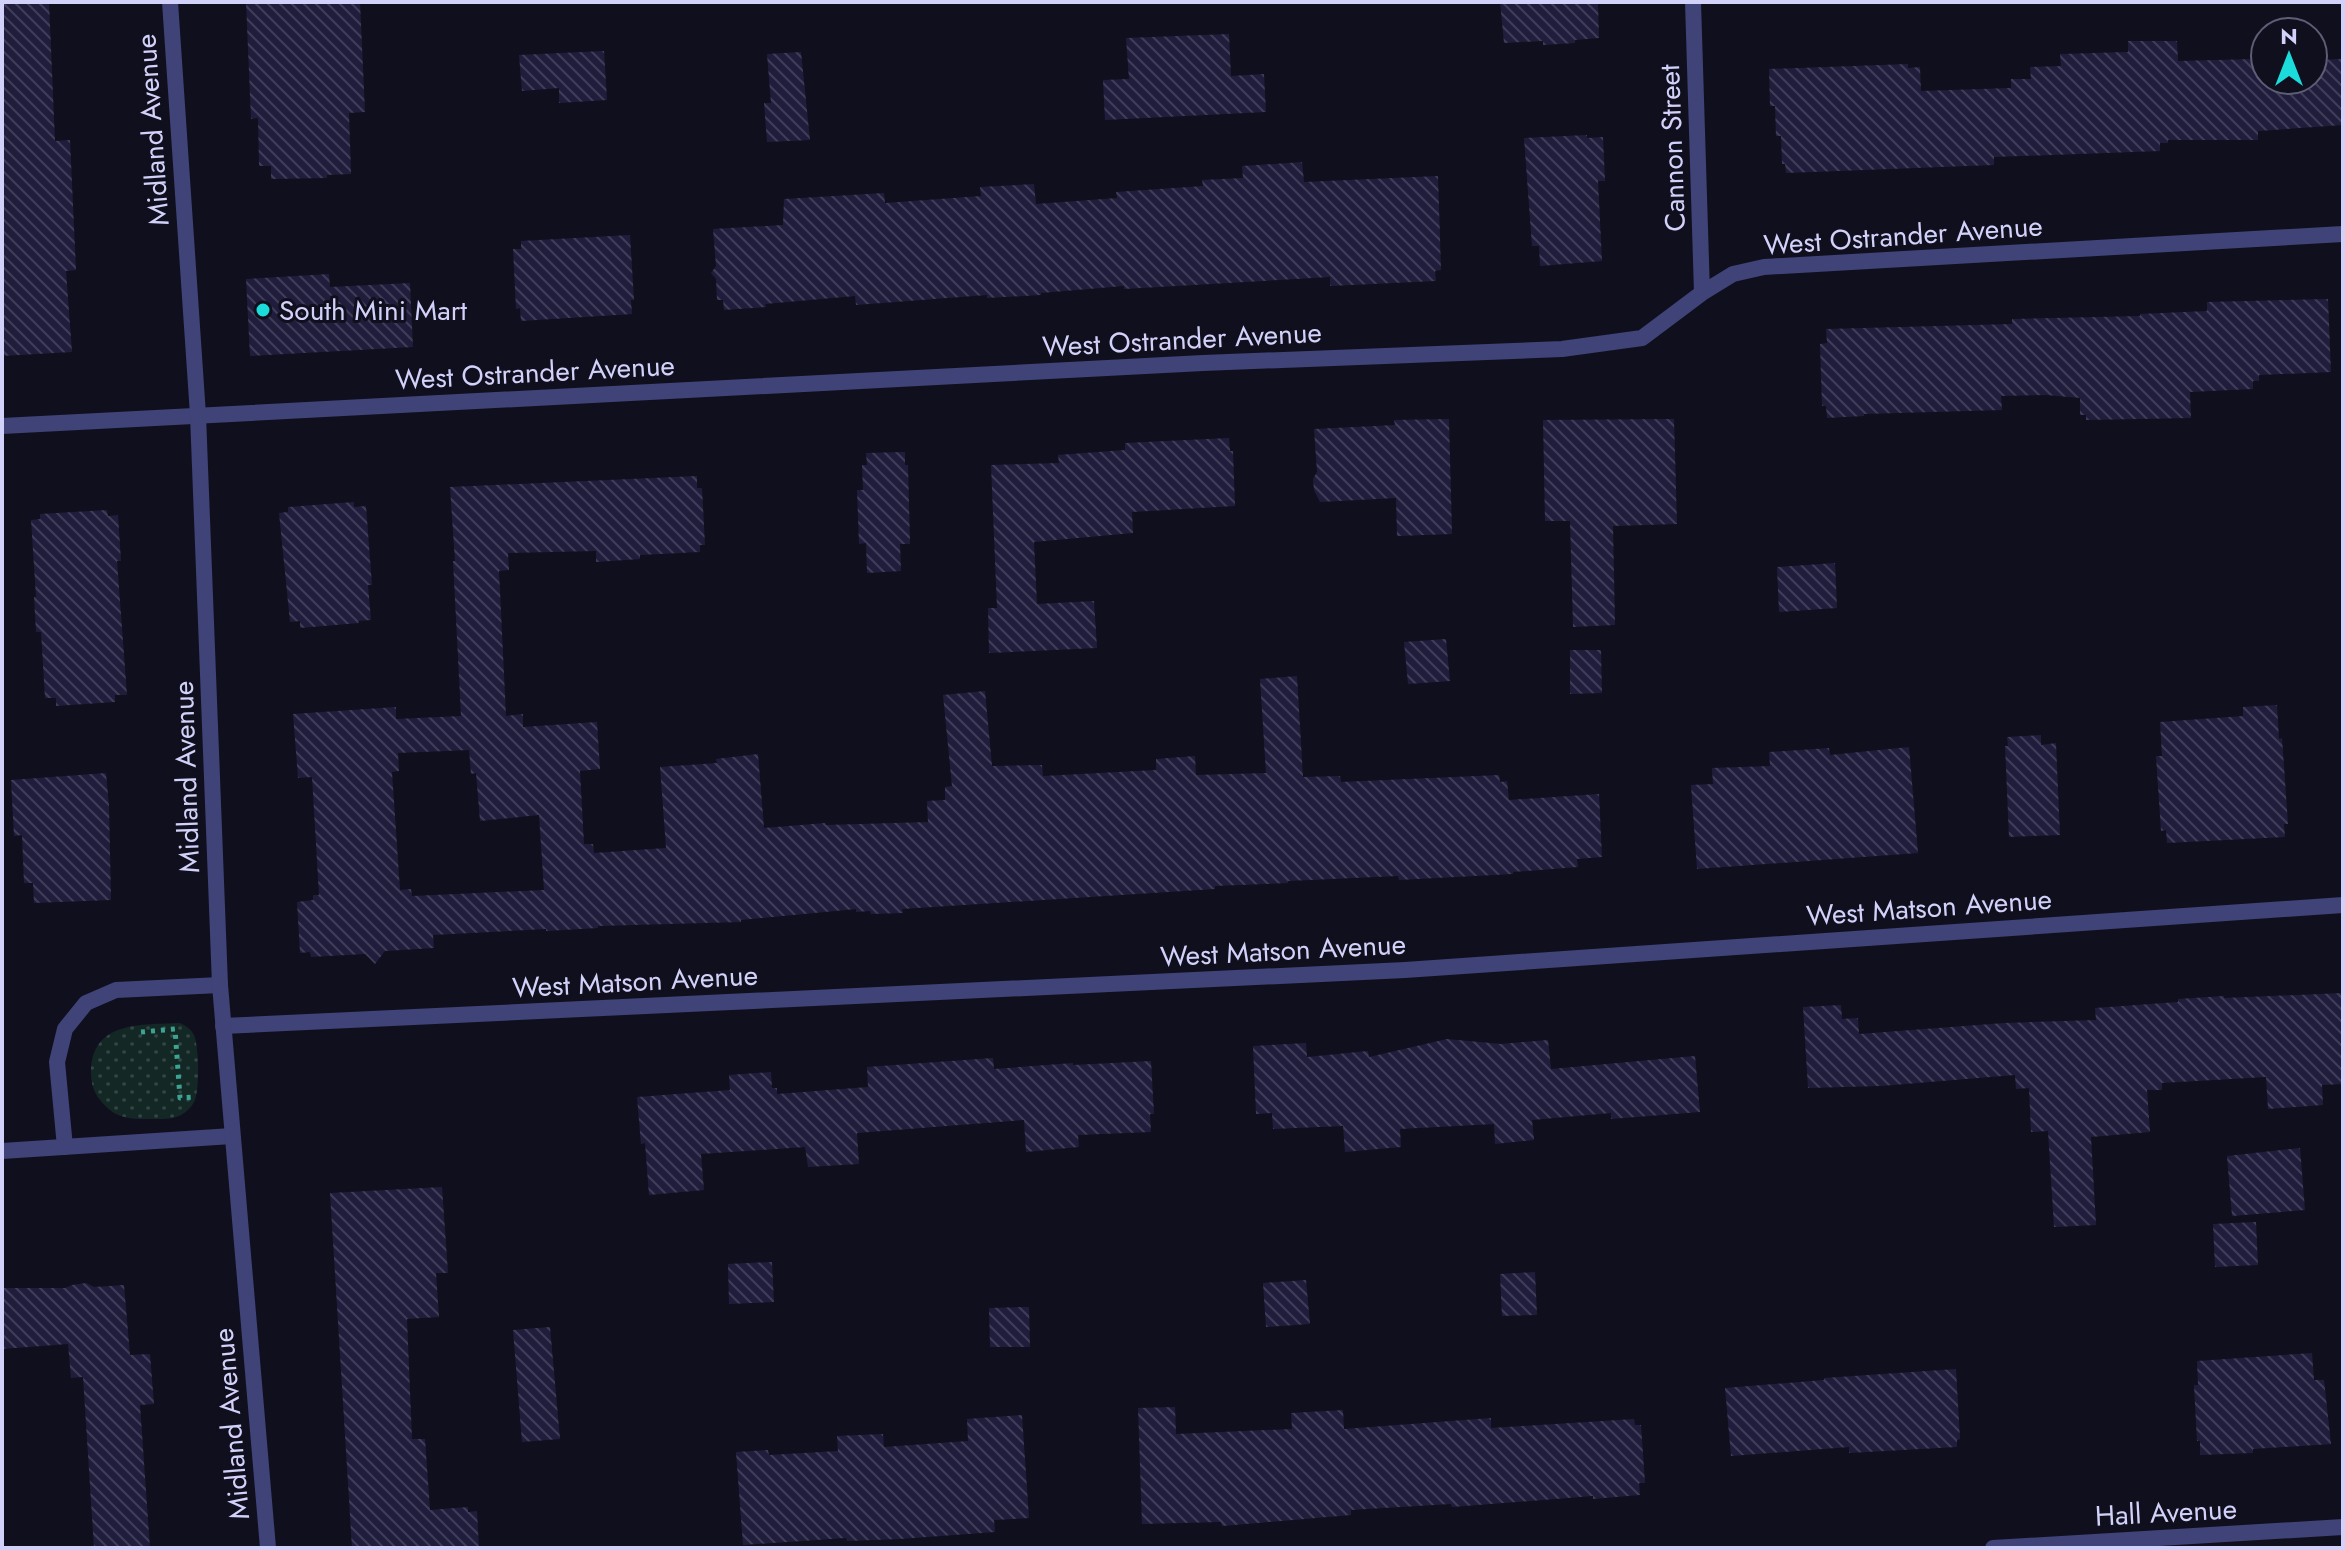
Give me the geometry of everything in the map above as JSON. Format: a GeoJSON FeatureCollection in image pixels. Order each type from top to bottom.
{"type":"FeatureCollection","features":[{"type":"Feature","properties":{"kind":"street","name":"Midland Avenue"},"geometry":{"type":"LineString","coordinates":[[170,2],[198,415],[220,985],[268,1548]]}},
{"type":"Feature","properties":{"kind":"street","name":"Cannon Street"},"geometry":{"type":"LineString","coordinates":[[1693,2],[1702,293]]}},
{"type":"Feature","properties":{"kind":"street","name":"West Ostrander Avenue"},"geometry":{"type":"LineString","coordinates":[[2,426],[1203,363],[1562,349],[1642,338],[1733,274],[1764,267],[2343,234]]}},
{"type":"Feature","properties":{"kind":"street","name":"West Matson Avenue"},"geometry":{"type":"LineString","coordinates":[[223,1026],[1405,970],[2343,905]]}},
{"type":"Feature","properties":{"kind":"street"},"geometry":{"type":"LineString","coordinates":[[65,1147],[57,1062],[65,1029],[86,1003],[116,990],[220,985]]}},
{"type":"Feature","properties":{"kind":"street"},"geometry":{"type":"LineString","coordinates":[[2,1151],[232,1136]]}},
{"type":"Feature","properties":{"kind":"street","name":"Hall Avenue"},"geometry":{"type":"LineString","coordinates":[[1993,1548],[2343,1527]]}},
{"type":"Feature","properties":{"kind":"path"},"geometry":{"type":"LineString","coordinates":[[141,1032],[175,1029],[180,1098],[196,1097]]}},
{"type":"Feature","properties":{"kind":"green space"},"geometry":{"type":"Polygon","coordinates":[[[180,1023],[193,1033],[196,1041],[197,1089],[192,1106],[181,1115],[164,1119],[126,1118],[110,1110],[96,1093],[91,1079],[93,1056],[100,1043],[109,1034],[121,1029],[180,1023]]]}},
{"type":"Feature","properties":{"kind":"building"},"geometry":{"type":"Polygon","coordinates":[[[2,2],[49,2],[55,141],[70,140],[76,270],[66,271],[72,352],[2,356],[2,2]]]}},
{"type":"Feature","properties":{"kind":"building"},"geometry":{"type":"Polygon","coordinates":[[[246,2],[360,2],[365,112],[349,113],[351,174],[327,175],[327,178],[271,179],[271,166],[259,166],[258,118],[251,119],[246,2]]]}},
{"type":"Feature","properties":{"kind":"building"},"geometry":{"type":"Polygon","coordinates":[[[1500,2],[1598,2],[1599,38],[1543,45],[1543,41],[1504,43],[1500,2]]]}},
{"type":"Feature","properties":{"kind":"building"},"geometry":{"type":"Polygon","coordinates":[[[1229,34],[1231,76],[1264,74],[1266,112],[1105,120],[1103,80],[1129,79],[1126,38],[1229,34]]]}},
{"type":"Feature","properties":{"kind":"building"},"geometry":{"type":"Polygon","coordinates":[[[2128,41],[2177,41],[2178,61],[2249,59],[2249,96],[2329,96],[2329,59],[2343,59],[2343,125],[2258,131],[2258,140],[2168,140],[2168,143],[2160,143],[2160,151],[1994,157],[1994,165],[1786,173],[1785,164],[1782,164],[1781,136],[1776,136],[1775,106],[1770,106],[1769,69],[1908,64],[1908,68],[1920,67],[1921,91],[2011,88],[2011,79],[2031,79],[2030,67],[2061,66],[2060,54],[2128,52],[2128,41]]]}},
{"type":"Feature","properties":{"kind":"building"},"geometry":{"type":"Polygon","coordinates":[[[604,51],[607,100],[559,103],[559,88],[522,91],[519,55],[604,51]]]}},
{"type":"Feature","properties":{"kind":"building"},"geometry":{"type":"Polygon","coordinates":[[[801,52],[810,140],[767,142],[764,103],[771,103],[767,54],[801,52]]]}},
{"type":"Feature","properties":{"kind":"building"},"geometry":{"type":"Polygon","coordinates":[[[1587,135],[1587,138],[1603,137],[1605,181],[1598,181],[1602,261],[1540,266],[1539,246],[1532,246],[1524,138],[1587,135]]]}},
{"type":"Feature","properties":{"kind":"building"},"geometry":{"type":"Polygon","coordinates":[[[1302,162],[1304,182],[1438,176],[1441,270],[1435,271],[1436,281],[1330,286],[1330,277],[1124,289],[1124,286],[1041,295],[987,298],[987,295],[856,305],[855,296],[724,310],[723,300],[717,300],[716,279],[711,273],[716,266],[713,229],[783,225],[784,199],[884,193],[885,203],[981,196],[980,187],[1034,184],[1036,204],[1117,198],[1116,192],[1203,186],[1202,180],[1243,178],[1242,166],[1302,162]]]}},
{"type":"Feature","properties":{"kind":"building"},"geometry":{"type":"Polygon","coordinates":[[[630,235],[632,314],[521,321],[520,308],[516,309],[513,249],[521,249],[521,241],[630,235]]]}},
{"type":"Feature","properties":{"kind":"building"},"geometry":{"type":"Polygon","coordinates":[[[329,274],[330,287],[410,283],[413,347],[250,356],[246,279],[329,274]]]}},
{"type":"Feature","properties":{"kind":"building"},"geometry":{"type":"Polygon","coordinates":[[[2328,299],[2331,372],[2259,375],[2259,381],[2253,381],[2253,389],[2190,392],[2191,418],[2086,420],[2086,415],[2080,415],[2080,398],[2046,395],[2001,396],[2002,410],[1827,418],[1826,406],[1822,406],[1820,344],[1827,343],[1826,329],[2012,324],[2012,319],[2207,311],[2207,302],[2328,299]]]}},
{"type":"Feature","properties":{"kind":"building"},"geometry":{"type":"Polygon","coordinates":[[[1449,419],[1452,534],[1397,536],[1396,498],[1320,502],[1313,479],[1317,472],[1314,429],[1395,425],[1394,420],[1449,419]]]}},
{"type":"Feature","properties":{"kind":"building"},"geometry":{"type":"Polygon","coordinates":[[[1674,419],[1677,524],[1613,526],[1615,625],[1573,627],[1570,521],[1545,521],[1543,420],[1674,419]]]}},
{"type":"Feature","properties":{"kind":"building"},"geometry":{"type":"Polygon","coordinates":[[[1229,438],[1230,451],[1233,451],[1235,506],[1132,512],[1133,533],[1034,542],[1037,604],[1094,601],[1097,648],[989,653],[988,608],[997,608],[991,465],[1059,463],[1058,455],[1125,450],[1125,443],[1229,438]]]}},
{"type":"Feature","properties":{"kind":"building"},"geometry":{"type":"Polygon","coordinates":[[[905,452],[910,544],[900,544],[901,571],[867,573],[866,543],[859,544],[857,490],[863,490],[862,465],[867,465],[866,453],[905,452]]]}},
{"type":"Feature","properties":{"kind":"building"},"geometry":{"type":"Polygon","coordinates":[[[697,476],[697,488],[702,488],[705,545],[700,545],[700,552],[640,555],[640,559],[596,562],[596,551],[508,553],[509,570],[499,571],[506,716],[523,714],[523,727],[597,722],[600,769],[580,771],[584,844],[593,844],[594,853],[666,848],[660,767],[717,763],[716,759],[758,754],[764,828],[825,823],[928,822],[927,801],[945,800],[945,787],[952,786],[943,695],[985,691],[992,766],[1042,765],[1043,776],[1156,770],[1156,759],[1195,756],[1196,775],[1266,773],[1260,679],[1297,676],[1303,777],[1340,776],[1341,782],[1499,775],[1500,782],[1507,781],[1509,800],[1599,794],[1602,857],[1577,859],[1578,867],[1513,874],[1399,880],[1398,876],[1288,881],[1215,886],[1215,889],[902,909],[903,913],[871,914],[870,911],[856,912],[856,909],[741,922],[433,935],[434,948],[385,951],[375,964],[365,954],[311,957],[310,952],[300,953],[297,902],[313,900],[313,895],[319,895],[312,777],[298,778],[293,714],[396,707],[396,719],[461,716],[450,487],[697,476]],[[469,750],[398,753],[399,771],[392,772],[400,890],[411,889],[412,896],[544,890],[539,815],[480,821],[476,773],[471,774],[469,750]]]}},
{"type":"Feature","properties":{"kind":"building"},"geometry":{"type":"Polygon","coordinates":[[[354,502],[354,507],[366,506],[372,585],[368,585],[371,620],[300,628],[300,621],[290,622],[279,513],[288,512],[288,507],[354,502]]]}},
{"type":"Feature","properties":{"kind":"building"},"geometry":{"type":"Polygon","coordinates":[[[107,510],[108,516],[118,515],[121,561],[117,561],[127,695],[115,695],[115,702],[56,706],[56,698],[45,698],[41,632],[36,632],[31,520],[40,519],[40,514],[107,510]]]}},
{"type":"Feature","properties":{"kind":"building"},"geometry":{"type":"Polygon","coordinates":[[[1835,563],[1837,608],[1779,612],[1777,567],[1835,563]]]}},
{"type":"Feature","properties":{"kind":"building"},"geometry":{"type":"Polygon","coordinates":[[[1446,639],[1450,681],[1408,684],[1404,642],[1446,639]]]}},
{"type":"Feature","properties":{"kind":"building"},"geometry":{"type":"Polygon","coordinates":[[[1570,650],[1601,650],[1602,693],[1570,694],[1570,650]]]}},
{"type":"Feature","properties":{"kind":"building"},"geometry":{"type":"Polygon","coordinates":[[[2277,705],[2288,824],[2284,824],[2285,837],[2167,843],[2166,830],[2161,831],[2156,756],[2162,756],[2160,722],[2243,716],[2243,707],[2277,705]]]}},
{"type":"Feature","properties":{"kind":"building"},"geometry":{"type":"Polygon","coordinates":[[[2041,735],[2041,745],[2056,743],[2060,835],[2009,837],[2007,737],[2041,735]]]}},
{"type":"Feature","properties":{"kind":"building"},"geometry":{"type":"Polygon","coordinates":[[[1909,747],[1918,853],[1697,869],[1691,785],[1713,784],[1712,768],[1770,766],[1769,752],[1829,748],[1830,755],[1909,747]]]}},
{"type":"Feature","properties":{"kind":"building"},"geometry":{"type":"Polygon","coordinates":[[[106,773],[111,900],[34,903],[33,883],[24,883],[22,835],[14,836],[11,780],[106,773]]]}},
{"type":"Feature","properties":{"kind":"building"},"geometry":{"type":"Polygon","coordinates":[[[2343,993],[2343,1084],[2322,1085],[2323,1105],[2268,1109],[2266,1077],[2162,1083],[2162,1090],[2147,1090],[2150,1132],[2091,1137],[2096,1225],[2054,1227],[2048,1131],[2031,1132],[2029,1088],[2016,1089],[2015,1075],[1881,1086],[1808,1088],[1803,1007],[1841,1005],[1842,1019],[1858,1018],[1859,1034],[2004,1023],[2096,1020],[2095,1008],[2178,1002],[2178,999],[2343,993]]]}},
{"type":"Feature","properties":{"kind":"building"},"geometry":{"type":"Polygon","coordinates":[[[1447,1039],[1501,1044],[1548,1040],[1551,1069],[1695,1056],[1700,1112],[1611,1119],[1611,1113],[1532,1120],[1534,1140],[1495,1144],[1494,1124],[1400,1129],[1401,1147],[1345,1152],[1343,1126],[1273,1129],[1272,1113],[1256,1114],[1253,1046],[1306,1043],[1307,1057],[1368,1051],[1369,1057],[1447,1039]]]}},
{"type":"Feature","properties":{"kind":"building"},"geometry":{"type":"Polygon","coordinates":[[[993,1058],[994,1069],[1151,1061],[1154,1114],[1150,1114],[1151,1132],[1078,1135],[1079,1147],[1026,1152],[1024,1120],[857,1133],[859,1164],[808,1167],[805,1147],[701,1154],[704,1190],[649,1195],[637,1097],[730,1090],[729,1075],[771,1072],[772,1088],[777,1088],[777,1094],[868,1087],[867,1067],[993,1058]]]}},
{"type":"Feature","properties":{"kind":"building"},"geometry":{"type":"Polygon","coordinates":[[[2300,1148],[2305,1210],[2232,1216],[2227,1156],[2300,1148]]]}},
{"type":"Feature","properties":{"kind":"building"},"geometry":{"type":"Polygon","coordinates":[[[442,1187],[448,1273],[436,1273],[439,1317],[407,1319],[412,1439],[425,1439],[430,1510],[468,1507],[468,1512],[477,1511],[479,1548],[352,1548],[330,1193],[442,1187]]]}},
{"type":"Feature","properties":{"kind":"building"},"geometry":{"type":"Polygon","coordinates":[[[2256,1222],[2258,1265],[2215,1267],[2213,1224],[2256,1222]]]}},
{"type":"Feature","properties":{"kind":"building"},"geometry":{"type":"Polygon","coordinates":[[[772,1262],[774,1302],[729,1304],[728,1264],[772,1262]]]}},
{"type":"Feature","properties":{"kind":"building"},"geometry":{"type":"Polygon","coordinates":[[[1535,1272],[1537,1315],[1502,1316],[1500,1274],[1535,1272]]]}},
{"type":"Feature","properties":{"kind":"building"},"geometry":{"type":"Polygon","coordinates":[[[1306,1280],[1310,1324],[1266,1327],[1263,1283],[1306,1280]]]}},
{"type":"Feature","properties":{"kind":"building"},"geometry":{"type":"Polygon","coordinates":[[[86,1283],[94,1287],[124,1285],[130,1355],[150,1354],[154,1404],[140,1405],[150,1548],[94,1548],[83,1377],[71,1378],[68,1344],[2,1349],[2,1288],[65,1288],[86,1283]]]}},
{"type":"Feature","properties":{"kind":"building"},"geometry":{"type":"Polygon","coordinates":[[[1029,1307],[1030,1347],[990,1347],[989,1308],[1029,1307]]]}},
{"type":"Feature","properties":{"kind":"building"},"geometry":{"type":"Polygon","coordinates":[[[550,1327],[560,1439],[522,1442],[513,1330],[550,1327]]]}},
{"type":"Feature","properties":{"kind":"building"},"geometry":{"type":"Polygon","coordinates":[[[2312,1353],[2314,1380],[2324,1380],[2331,1444],[2253,1449],[2253,1453],[2200,1455],[2194,1385],[2198,1385],[2197,1361],[2312,1353]]]}},
{"type":"Feature","properties":{"kind":"building"},"geometry":{"type":"Polygon","coordinates":[[[1956,1369],[1960,1439],[1957,1440],[1957,1447],[1849,1453],[1849,1447],[1731,1456],[1725,1388],[1956,1369]]]}},
{"type":"Feature","properties":{"kind":"building"},"geometry":{"type":"Polygon","coordinates":[[[1175,1407],[1176,1434],[1292,1429],[1291,1413],[1343,1410],[1344,1429],[1491,1418],[1491,1428],[1634,1419],[1635,1425],[1641,1425],[1645,1483],[1639,1483],[1640,1495],[1593,1499],[1593,1496],[1452,1507],[1451,1504],[1351,1510],[1351,1515],[1222,1526],[1221,1522],[1142,1524],[1138,1408],[1175,1407]]]}},
{"type":"Feature","properties":{"kind":"building"},"geometry":{"type":"Polygon","coordinates":[[[1022,1415],[1029,1518],[994,1520],[995,1532],[743,1545],[736,1452],[768,1450],[769,1455],[838,1451],[837,1436],[883,1434],[884,1447],[968,1441],[967,1419],[1022,1415]]]}},
{"type":"Feature","properties":{"kind":"place","name":"South Mini Mart"},"geometry":{"type":"Point","coordinates":[263,310]}}]}
